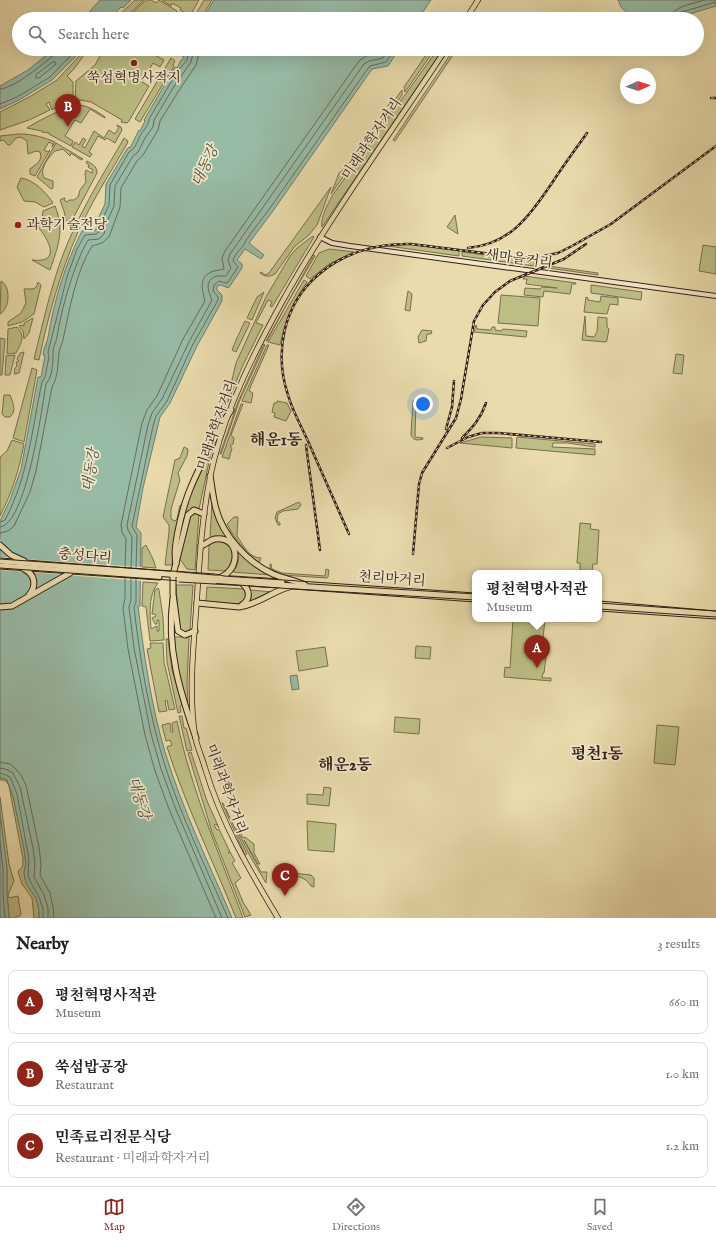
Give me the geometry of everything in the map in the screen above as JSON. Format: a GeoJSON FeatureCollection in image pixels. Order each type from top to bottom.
{"type":"FeatureCollection","features":[{"type":"Feature","properties":{"kind":"highway"},"geometry":{"type":"LineString","coordinates":[[176,564],[174,554],[175,547],[182,511],[187,495],[220,425],[231,410]]}},
{"type":"Feature","properties":{"kind":"highway"},"geometry":{"type":"LineString","coordinates":[[210,476],[213,498],[218,517],[227,533],[237,546],[251,560],[267,571],[308,586]]}},
{"type":"Feature","properties":{"kind":"highway"},"geometry":{"type":"LineString","coordinates":[[195,631],[185,635],[178,631],[170,576],[176,564],[188,515],[194,510],[204,514]]}},
{"type":"Feature","properties":{"kind":"highway"},"geometry":{"type":"LineString","coordinates":[[170,576],[215,579],[228,574],[236,560],[234,548],[226,541],[217,539],[201,546]]}},
{"type":"Feature","properties":{"kind":"highway"},"geometry":{"type":"LineString","coordinates":[[0,545],[7,552],[18,559],[37,564]]}},
{"type":"Feature","properties":{"kind":"highway","name":"충성다리"},"geometry":{"type":"LineString","coordinates":[[0,562],[170,576]]}},
{"type":"Feature","properties":{"kind":"highway","name":"충성다리"},"geometry":{"type":"LineString","coordinates":[[0,566],[73,572],[170,576]]}},
{"type":"Feature","properties":{"kind":"highway"},"geometry":{"type":"LineString","coordinates":[[23,568],[31,573],[34,582],[33,590],[25,599]]}},
{"type":"Feature","properties":{"kind":"highway"},"geometry":{"type":"LineString","coordinates":[[0,607],[12,606],[62,576],[73,572]]}},
{"type":"Feature","properties":{"kind":"highway","name":"천리마거리"},"geometry":{"type":"LineString","coordinates":[[215,579],[289,583],[308,586]]}},
{"type":"Feature","properties":{"kind":"highway","name":"천리마거리"},"geometry":{"type":"LineString","coordinates":[[215,579],[242,583],[472,597]]}},
{"type":"Feature","properties":{"kind":"highway"},"geometry":{"type":"LineString","coordinates":[[239,607],[246,602],[249,596],[248,590],[242,583]]}},
{"type":"Feature","properties":{"kind":"highway"},"geometry":{"type":"LineString","coordinates":[[197,603],[239,607],[260,601],[289,587],[308,586]]}},
{"type":"Feature","properties":{"kind":"highway"},"geometry":{"type":"LineString","coordinates":[[173,594],[170,626],[172,652],[184,704],[196,738]]}},
{"type":"Feature","properties":{"kind":"highway"},"geometry":{"type":"LineString","coordinates":[[602,606],[716,614]]}},
{"type":"Feature","properties":{"kind":"main road"},"geometry":{"type":"LineString","coordinates":[[470,12],[478,0]]}},
{"type":"Feature","properties":{"kind":"main road","name":"미래과학자거리"},"geometry":{"type":"LineString","coordinates":[[278,918],[237,848],[210,784],[196,738],[192,690],[195,631],[204,514],[210,476],[216,453],[231,410],[251,361],[266,330],[320,237],[441,56]]}},
{"type":"Feature","properties":{"kind":"main road","name":"새마을거리"},"geometry":{"type":"LineString","coordinates":[[320,237],[332,243],[350,246],[716,296]]}},
{"type":"Feature","properties":{"kind":"green space"},"geometry":{"type":"Polygon","coordinates":[[[135,0],[144,0],[131,12],[122,12],[135,0]]]}},
{"type":"Feature","properties":{"kind":"green space"},"geometry":{"type":"Polygon","coordinates":[[[146,0],[151,0],[156,3],[159,0],[177,11],[176,12],[133,12],[146,0]]]}},
{"type":"Feature","properties":{"kind":"green space"},"geometry":{"type":"Polygon","coordinates":[[[162,0],[199,0],[192,12],[183,12],[180,10],[181,8],[172,3],[171,6],[162,0]]]}},
{"type":"Feature","properties":{"kind":"green space"},"geometry":{"type":"Polygon","coordinates":[[[204,0],[212,0],[205,12],[197,12],[204,0]]]}},
{"type":"Feature","properties":{"kind":"green space"},"geometry":{"type":"Polygon","coordinates":[[[79,56],[83,56],[67,76],[73,82],[73,100],[60,104],[52,110],[49,102],[46,104],[50,110],[29,120],[0,130],[0,112],[31,96],[57,80],[79,56]]]}},
{"type":"Feature","properties":{"kind":"green space"},"geometry":{"type":"Polygon","coordinates":[[[100,56],[156,56],[164,60],[160,67],[153,63],[142,82],[149,86],[127,123],[121,122],[122,120],[91,102],[75,99],[76,81],[95,65],[100,56]]]}},
{"type":"Feature","properties":{"kind":"green space"},"geometry":{"type":"Polygon","coordinates":[[[425,56],[430,56],[405,92],[404,87],[425,56]]]}},
{"type":"Feature","properties":{"kind":"green space"},"geometry":{"type":"Polygon","coordinates":[[[433,56],[438,56],[322,227],[323,215],[332,196],[433,56]]]}},
{"type":"Feature","properties":{"kind":"green space"},"geometry":{"type":"Polygon","coordinates":[[[449,56],[452,56],[395,141],[393,140],[449,56]]]}},
{"type":"Feature","properties":{"kind":"green space"},"geometry":{"type":"Polygon","coordinates":[[[171,58],[175,61],[174,66],[140,122],[135,119],[171,58]]]}},
{"type":"Feature","properties":{"kind":"green space"},"geometry":{"type":"Polygon","coordinates":[[[402,90],[402,95],[380,128],[384,115],[402,90]]]}},
{"type":"Feature","properties":{"kind":"green space"},"geometry":{"type":"Polygon","coordinates":[[[73,105],[82,105],[90,108],[105,118],[90,109],[81,123],[75,120],[65,136],[73,141],[71,146],[49,133],[27,128],[49,116],[73,105]]]}},
{"type":"Feature","properties":{"kind":"green space"},"geometry":{"type":"Polygon","coordinates":[[[378,123],[374,133],[331,194],[339,173],[378,123]]]}},
{"type":"Feature","properties":{"kind":"green space"},"geometry":{"type":"Polygon","coordinates":[[[117,125],[121,127],[122,130],[115,143],[107,138],[105,140],[98,136],[89,152],[92,154],[90,157],[72,147],[75,142],[79,145],[83,138],[86,140],[82,146],[85,148],[94,131],[104,138],[109,130],[115,134],[119,127],[117,125]]]}},
{"type":"Feature","properties":{"kind":"green space"},"geometry":{"type":"Polygon","coordinates":[[[19,134],[37,136],[55,142],[52,147],[53,144],[49,142],[44,150],[48,152],[50,150],[35,176],[30,174],[30,169],[39,162],[41,157],[40,152],[36,151],[28,154],[27,141],[21,137],[16,138],[10,145],[3,140],[0,141],[0,136],[19,134]]]}},
{"type":"Feature","properties":{"kind":"green space"},"geometry":{"type":"Polygon","coordinates":[[[124,138],[128,141],[127,144],[101,187],[78,232],[55,295],[39,360],[34,359],[55,277],[67,245],[79,217],[124,138]]]}},
{"type":"Feature","properties":{"kind":"green space"},"geometry":{"type":"Polygon","coordinates":[[[56,143],[83,159],[81,160],[71,153],[70,156],[63,149],[55,151],[45,163],[43,170],[44,178],[53,181],[53,188],[51,189],[37,177],[56,143]]]}},
{"type":"Feature","properties":{"kind":"green space"},"geometry":{"type":"Polygon","coordinates":[[[87,161],[95,167],[97,173],[69,226],[67,225],[60,200],[65,198],[64,200],[67,202],[78,197],[80,190],[86,182],[86,170],[92,173],[93,170],[88,167],[89,165],[86,163],[87,161]]]}},
{"type":"Feature","properties":{"kind":"green space"},"geometry":{"type":"Polygon","coordinates":[[[21,178],[30,181],[39,187],[53,203],[44,207],[35,202],[24,201],[17,187],[21,178]]]}},
{"type":"Feature","properties":{"kind":"green space"},"geometry":{"type":"Polygon","coordinates":[[[331,187],[317,225],[308,236],[295,246],[275,274],[268,276],[264,275],[260,273],[261,272],[265,275],[269,273],[331,187]]]}},
{"type":"Feature","properties":{"kind":"green space"},"geometry":{"type":"Polygon","coordinates":[[[55,206],[60,223],[60,231],[58,246],[50,270],[32,260],[47,258],[50,254],[49,244],[46,237],[37,226],[42,219],[43,211],[55,206]]]}},
{"type":"Feature","properties":{"kind":"green space"},"geometry":{"type":"Polygon","coordinates":[[[455,215],[458,234],[447,227],[455,215]]]}},
{"type":"Feature","properties":{"kind":"green space"},"geometry":{"type":"Polygon","coordinates":[[[313,236],[314,237],[272,307],[270,306],[272,302],[268,300],[256,323],[263,325],[243,365],[211,442],[209,441],[231,384],[236,363],[266,297],[290,256],[297,248],[313,236]]]}},
{"type":"Feature","properties":{"kind":"green space"},"geometry":{"type":"Polygon","coordinates":[[[409,244],[459,251],[459,256],[388,246],[409,244]]]}},
{"type":"Feature","properties":{"kind":"green space"},"geometry":{"type":"Polygon","coordinates":[[[703,245],[716,247],[716,274],[699,271],[703,245]]]}},
{"type":"Feature","properties":{"kind":"green space"},"geometry":{"type":"Polygon","coordinates":[[[329,249],[354,252],[329,264],[310,279],[306,276],[319,253],[329,249]]]}},
{"type":"Feature","properties":{"kind":"green space"},"geometry":{"type":"Polygon","coordinates":[[[462,252],[524,260],[535,259],[534,266],[462,256],[462,252]]]}},
{"type":"Feature","properties":{"kind":"green space"},"geometry":{"type":"Polygon","coordinates":[[[314,255],[315,256],[266,341],[314,255]]]}},
{"type":"Feature","properties":{"kind":"green space"},"geometry":{"type":"Polygon","coordinates":[[[548,266],[598,273],[598,275],[548,268],[548,266]]]}},
{"type":"Feature","properties":{"kind":"green space"},"geometry":{"type":"Polygon","coordinates":[[[524,276],[576,284],[572,284],[570,294],[544,291],[543,297],[524,295],[525,288],[557,288],[526,284],[527,279],[523,279],[524,276]]]}},
{"type":"Feature","properties":{"kind":"green space"},"geometry":{"type":"Polygon","coordinates":[[[304,280],[307,282],[290,312],[280,345],[268,342],[304,280]]]}},
{"type":"Feature","properties":{"kind":"green space"},"geometry":{"type":"Polygon","coordinates":[[[1,281],[8,292],[8,298],[6,307],[0,314],[1,281]]]}},
{"type":"Feature","properties":{"kind":"green space"},"geometry":{"type":"Polygon","coordinates":[[[38,282],[41,285],[34,314],[22,322],[8,326],[8,322],[21,313],[26,303],[24,289],[35,288],[38,282]]]}},
{"type":"Feature","properties":{"kind":"green space"},"geometry":{"type":"Polygon","coordinates":[[[591,285],[642,292],[641,300],[591,293],[591,285]]]}},
{"type":"Feature","properties":{"kind":"green space"},"geometry":{"type":"Polygon","coordinates":[[[408,291],[412,294],[410,311],[405,310],[408,291]]]}},
{"type":"Feature","properties":{"kind":"green space"},"geometry":{"type":"Polygon","coordinates":[[[264,292],[252,320],[247,318],[257,297],[264,292]]]}},
{"type":"Feature","properties":{"kind":"green space"},"geometry":{"type":"Polygon","coordinates":[[[501,295],[540,298],[538,326],[498,323],[501,295]]]}},
{"type":"Feature","properties":{"kind":"green space"},"geometry":{"type":"Polygon","coordinates":[[[601,296],[618,298],[618,305],[610,304],[607,314],[584,312],[586,297],[588,300],[600,302],[601,296]]]}},
{"type":"Feature","properties":{"kind":"green space"},"geometry":{"type":"Polygon","coordinates":[[[585,316],[586,336],[594,337],[597,332],[598,317],[607,318],[607,327],[609,329],[606,342],[582,340],[585,316]]]}},
{"type":"Feature","properties":{"kind":"green space"},"geometry":{"type":"Polygon","coordinates":[[[33,318],[29,333],[24,339],[23,331],[19,326],[24,326],[24,323],[33,318]]]}},
{"type":"Feature","properties":{"kind":"green space"},"geometry":{"type":"Polygon","coordinates":[[[245,321],[250,323],[236,352],[232,350],[245,321]]]}},
{"type":"Feature","properties":{"kind":"green space"},"geometry":{"type":"Polygon","coordinates":[[[476,325],[477,329],[491,330],[492,327],[495,327],[495,330],[501,331],[503,329],[527,331],[526,337],[474,332],[476,325]]]}},
{"type":"Feature","properties":{"kind":"green space"},"geometry":{"type":"Polygon","coordinates":[[[17,327],[22,337],[21,343],[16,353],[7,354],[8,329],[17,327]]]}},
{"type":"Feature","properties":{"kind":"green space"},"geometry":{"type":"Polygon","coordinates":[[[422,330],[432,331],[431,334],[427,334],[426,341],[419,343],[418,337],[422,330]]]}},
{"type":"Feature","properties":{"kind":"green space"},"geometry":{"type":"Polygon","coordinates":[[[0,338],[5,339],[2,375],[0,375],[0,338]]]}},
{"type":"Feature","properties":{"kind":"green space"},"geometry":{"type":"Polygon","coordinates":[[[264,344],[265,345],[239,402],[220,454],[238,402],[264,344]]]}},
{"type":"Feature","properties":{"kind":"green space"},"geometry":{"type":"Polygon","coordinates":[[[267,345],[269,345],[249,391],[253,393],[251,403],[242,401],[267,345]]]}},
{"type":"Feature","properties":{"kind":"green space"},"geometry":{"type":"Polygon","coordinates":[[[24,352],[19,373],[14,374],[17,366],[16,362],[19,361],[17,359],[20,353],[24,352]]]}},
{"type":"Feature","properties":{"kind":"green space"},"geometry":{"type":"Polygon","coordinates":[[[676,354],[684,355],[682,374],[673,373],[676,354]]]}},
{"type":"Feature","properties":{"kind":"green space"},"geometry":{"type":"Polygon","coordinates":[[[15,355],[10,375],[5,375],[6,356],[15,355]]]}},
{"type":"Feature","properties":{"kind":"green space"},"geometry":{"type":"Polygon","coordinates":[[[32,368],[37,370],[24,442],[13,438],[32,368]]]}},
{"type":"Feature","properties":{"kind":"green space"},"geometry":{"type":"Polygon","coordinates":[[[4,395],[10,395],[13,404],[14,410],[10,417],[5,417],[2,414],[4,395]]]}},
{"type":"Feature","properties":{"kind":"green space"},"geometry":{"type":"Polygon","coordinates":[[[414,400],[416,400],[415,437],[423,438],[419,440],[415,440],[411,434],[414,400]]]}},
{"type":"Feature","properties":{"kind":"green space"},"geometry":{"type":"Polygon","coordinates":[[[277,401],[287,403],[291,411],[286,421],[274,417],[275,413],[272,412],[274,403],[277,403],[277,401]]]}},
{"type":"Feature","properties":{"kind":"green space"},"geometry":{"type":"Polygon","coordinates":[[[241,404],[243,404],[231,435],[234,438],[233,444],[230,446],[232,448],[229,459],[222,457],[241,404]]]}},
{"type":"Feature","properties":{"kind":"green space"},"geometry":{"type":"Polygon","coordinates":[[[481,437],[512,438],[512,448],[460,443],[481,437]]]}},
{"type":"Feature","properties":{"kind":"green space"},"geometry":{"type":"Polygon","coordinates":[[[517,437],[595,444],[595,447],[568,443],[553,443],[552,447],[595,449],[595,455],[516,448],[517,437]]]}},
{"type":"Feature","properties":{"kind":"green space"},"geometry":{"type":"Polygon","coordinates":[[[12,440],[24,444],[15,481],[0,516],[0,457],[7,451],[12,440]]]}},
{"type":"Feature","properties":{"kind":"green space"},"geometry":{"type":"Polygon","coordinates":[[[184,447],[188,449],[187,456],[178,473],[180,480],[171,509],[171,519],[175,521],[177,519],[180,505],[182,506],[174,546],[172,565],[165,565],[169,525],[163,517],[175,460],[180,458],[184,447]]]}},
{"type":"Feature","properties":{"kind":"green space"},"geometry":{"type":"Polygon","coordinates":[[[210,452],[199,509],[193,509],[188,512],[178,546],[184,514],[189,498],[210,452]]]}},
{"type":"Feature","properties":{"kind":"green space"},"geometry":{"type":"Polygon","coordinates":[[[299,502],[301,505],[298,509],[283,511],[278,514],[277,521],[280,525],[278,525],[275,518],[277,512],[299,502]]]}},
{"type":"Feature","properties":{"kind":"green space"},"geometry":{"type":"Polygon","coordinates":[[[212,503],[226,534],[269,575],[233,572],[236,569],[238,554],[232,543],[210,538],[212,503]]]}},
{"type":"Feature","properties":{"kind":"green space"},"geometry":{"type":"Polygon","coordinates":[[[193,513],[199,514],[195,570],[187,569],[179,558],[190,516],[193,513]]]}},
{"type":"Feature","properties":{"kind":"green space"},"geometry":{"type":"Polygon","coordinates":[[[234,517],[238,517],[237,536],[244,547],[253,556],[261,558],[259,563],[241,545],[230,530],[227,524],[234,517]]]}},
{"type":"Feature","properties":{"kind":"green space"},"geometry":{"type":"Polygon","coordinates":[[[580,523],[591,524],[590,529],[599,530],[597,564],[593,564],[592,570],[580,570],[580,563],[577,563],[580,523]]]}},
{"type":"Feature","properties":{"kind":"green space"},"geometry":{"type":"Polygon","coordinates":[[[217,541],[227,545],[232,552],[234,559],[228,571],[208,570],[209,546],[212,542],[217,541]]]}},
{"type":"Feature","properties":{"kind":"green space"},"geometry":{"type":"Polygon","coordinates":[[[146,545],[156,568],[142,567],[142,548],[146,545]]]}},
{"type":"Feature","properties":{"kind":"green space"},"geometry":{"type":"Polygon","coordinates":[[[270,564],[272,569],[282,573],[325,576],[326,569],[329,570],[328,577],[282,575],[270,569],[270,564]]]}},
{"type":"Feature","properties":{"kind":"green space"},"geometry":{"type":"Polygon","coordinates":[[[143,582],[158,583],[151,599],[151,629],[157,626],[157,631],[159,631],[159,620],[157,620],[157,624],[155,624],[152,618],[156,616],[155,614],[152,614],[155,590],[158,588],[163,617],[164,640],[150,641],[146,607],[142,606],[143,582]]]}},
{"type":"Feature","properties":{"kind":"green space"},"geometry":{"type":"Polygon","coordinates":[[[176,585],[193,585],[190,630],[186,633],[180,631],[176,585]]]}},
{"type":"Feature","properties":{"kind":"green space"},"geometry":{"type":"Polygon","coordinates":[[[207,587],[245,589],[246,599],[240,604],[207,602],[207,587]]]}},
{"type":"Feature","properties":{"kind":"green space"},"geometry":{"type":"Polygon","coordinates":[[[250,590],[273,592],[250,602],[250,590]]]}},
{"type":"Feature","properties":{"kind":"green space"},"geometry":{"type":"Polygon","coordinates":[[[513,622],[545,622],[542,648],[546,657],[542,678],[551,678],[551,681],[504,677],[505,667],[510,668],[513,622]]]}},
{"type":"Feature","properties":{"kind":"green space"},"geometry":{"type":"Polygon","coordinates":[[[173,637],[189,637],[187,684],[188,702],[186,700],[177,665],[173,637]]]}},
{"type":"Feature","properties":{"kind":"green space"},"geometry":{"type":"Polygon","coordinates":[[[166,639],[168,639],[172,670],[182,704],[180,707],[181,712],[178,713],[167,662],[166,639]]]}},
{"type":"Feature","properties":{"kind":"green space"},"geometry":{"type":"Polygon","coordinates":[[[150,643],[163,643],[164,662],[175,709],[169,710],[167,700],[165,701],[167,711],[159,712],[147,649],[151,648],[150,643]]]}},
{"type":"Feature","properties":{"kind":"green space"},"geometry":{"type":"Polygon","coordinates":[[[416,646],[431,647],[430,659],[415,658],[416,646]]]}},
{"type":"Feature","properties":{"kind":"green space"},"geometry":{"type":"Polygon","coordinates":[[[325,647],[328,666],[299,671],[296,651],[325,647]]]}},
{"type":"Feature","properties":{"kind":"green space"},"geometry":{"type":"Polygon","coordinates":[[[179,716],[182,716],[184,728],[186,728],[192,750],[187,751],[179,716]]]}},
{"type":"Feature","properties":{"kind":"green space"},"geometry":{"type":"Polygon","coordinates":[[[395,717],[420,719],[419,734],[394,732],[395,717]]]}},
{"type":"Feature","properties":{"kind":"green space"},"geometry":{"type":"Polygon","coordinates":[[[177,721],[198,796],[243,918],[236,918],[174,769],[167,747],[172,745],[170,740],[166,741],[162,725],[170,723],[171,732],[173,732],[172,723],[177,721]]]}},
{"type":"Feature","properties":{"kind":"green space"},"geometry":{"type":"Polygon","coordinates":[[[657,725],[679,727],[675,765],[654,763],[657,725]]]}},
{"type":"Feature","properties":{"kind":"green space"},"geometry":{"type":"Polygon","coordinates":[[[191,752],[207,801],[219,828],[216,824],[214,825],[217,830],[219,829],[235,861],[232,863],[241,878],[235,883],[243,902],[251,915],[245,917],[212,832],[188,753],[191,752]]]}},
{"type":"Feature","properties":{"kind":"green space"},"geometry":{"type":"Polygon","coordinates":[[[0,777],[7,780],[13,796],[24,849],[26,864],[24,872],[25,879],[27,885],[36,898],[39,918],[34,918],[32,898],[22,884],[18,871],[21,869],[23,859],[9,786],[4,780],[0,780],[0,777]]]}},
{"type":"Feature","properties":{"kind":"green space"},"geometry":{"type":"Polygon","coordinates":[[[324,787],[331,788],[329,806],[307,804],[307,794],[323,795],[324,787]]]}},
{"type":"Feature","properties":{"kind":"green space"},"geometry":{"type":"Polygon","coordinates":[[[0,797],[9,864],[14,881],[8,895],[9,898],[18,896],[21,915],[15,918],[9,918],[7,893],[7,869],[0,814],[0,797]]]}},
{"type":"Feature","properties":{"kind":"green space"},"geometry":{"type":"Polygon","coordinates":[[[222,803],[247,854],[245,855],[222,803]]]}},
{"type":"Feature","properties":{"kind":"green space"},"geometry":{"type":"Polygon","coordinates":[[[307,821],[336,824],[334,852],[308,850],[307,821]]]}},
{"type":"Feature","properties":{"kind":"green space"},"geometry":{"type":"Polygon","coordinates":[[[237,825],[243,838],[245,837],[254,844],[254,853],[260,864],[258,864],[244,840],[261,872],[267,872],[266,883],[236,828],[237,825]]]}},
{"type":"Feature","properties":{"kind":"green space"},"geometry":{"type":"Polygon","coordinates":[[[292,873],[311,875],[314,878],[314,887],[303,878],[292,876],[292,873]]]}},
{"type":"Feature","properties":{"kind":"water"},"geometry":{"type":"Polygon","coordinates":[[[100,0],[131,0],[123,8],[121,7],[116,12],[89,12],[100,0]]]}},
{"type":"Feature","properties":{"kind":"water"},"geometry":{"type":"Polygon","coordinates":[[[214,0],[431,0],[423,12],[207,12],[214,0]]]}},
{"type":"Feature","properties":{"kind":"water"},"geometry":{"type":"Polygon","coordinates":[[[618,0],[716,0],[716,6],[696,12],[626,12],[621,7],[618,0]]]}},
{"type":"Feature","properties":{"kind":"water"},"geometry":{"type":"Polygon","coordinates":[[[45,56],[76,56],[52,80],[19,100],[0,109],[0,86],[28,70],[45,56]]]}},
{"type":"Feature","properties":{"kind":"water","name":"대동강"},"geometry":{"type":"Polygon","coordinates":[[[182,56],[394,56],[388,66],[372,69],[249,243],[264,255],[261,259],[245,249],[237,260],[242,264],[242,268],[230,286],[228,288],[221,285],[217,286],[217,290],[222,295],[222,301],[197,346],[170,403],[160,417],[143,488],[136,527],[141,533],[140,606],[138,606],[145,661],[152,698],[165,752],[179,794],[232,918],[39,918],[36,898],[27,885],[25,879],[24,872],[26,864],[24,849],[13,796],[7,780],[0,777],[0,521],[10,500],[21,469],[38,377],[41,377],[45,356],[43,355],[53,310],[70,256],[82,231],[96,230],[97,221],[105,204],[106,184],[127,149],[129,147],[130,148],[145,121],[144,120],[175,67],[177,68],[184,57],[182,56]]]}},
{"type":"Feature","properties":{"kind":"water"},"geometry":{"type":"Polygon","coordinates":[[[297,675],[299,689],[292,690],[290,676],[297,675]]]}},
{"type":"Feature","properties":{"kind":"water"},"geometry":{"type":"Polygon","coordinates":[[[0,814],[7,869],[9,918],[0,918],[0,814]]]}},
{"type":"Feature","properties":{"kind":"pier"},"geometry":{"type":"Polygon","coordinates":[[[0,539],[4,546],[24,559],[142,567],[142,581],[0,570],[0,557],[10,557],[0,548],[0,539]]]}},
{"type":"Feature","properties":{"kind":"tram line"},"geometry":{"type":"LineString","coordinates":[[0,559],[472,593]]}},
{"type":"Feature","properties":{"kind":"tram line"},"geometry":{"type":"LineString","coordinates":[[0,568],[472,602]]}},
{"type":"Feature","properties":{"kind":"tram line"},"geometry":{"type":"LineString","coordinates":[[602,601],[716,611]]}},
{"type":"Feature","properties":{"kind":"tram line"},"geometry":{"type":"LineString","coordinates":[[602,611],[716,619]]}},
{"type":"Feature","properties":{"kind":"railway"},"geometry":{"type":"LineString","coordinates":[[711,98],[716,98]]}},
{"type":"Feature","properties":{"kind":"railway"},"geometry":{"type":"LineString","coordinates":[[468,248],[496,241],[518,226],[535,207],[587,133]]}},
{"type":"Feature","properties":{"kind":"railway"},"geometry":{"type":"LineString","coordinates":[[349,534],[293,408],[284,379],[282,346],[285,330],[289,315],[306,287],[328,267],[349,255],[386,245],[411,244],[523,258],[558,253],[611,224],[716,146]]}},
{"type":"Feature","properties":{"kind":"railway"},"geometry":{"type":"LineString","coordinates":[[413,554],[419,484],[422,473],[456,418],[461,399],[474,321],[483,305],[495,292],[510,281],[564,259],[586,244]]}},
{"type":"Feature","properties":{"kind":"railway"},"geometry":{"type":"LineString","coordinates":[[446,429],[452,407],[454,381]]}},
{"type":"Feature","properties":{"kind":"railway"},"geometry":{"type":"LineString","coordinates":[[462,438],[476,422],[486,403]]}},
{"type":"Feature","properties":{"kind":"railway"},"geometry":{"type":"LineString","coordinates":[[447,448],[468,437],[482,433],[498,433],[601,442]]}},
{"type":"Feature","properties":{"kind":"railway"},"geometry":{"type":"LineString","coordinates":[[306,445],[320,550]]}},
{"type":"Feature","properties":{"kind":"place","name":"쑥섬혁명사적지"},"geometry":{"type":"Point","coordinates":[134,63]}},
{"type":"Feature","properties":{"kind":"place","name":"쑥섬밥공장"},"geometry":{"type":"Point","coordinates":[68,127]}},
{"type":"Feature","properties":{"kind":"place","name":"과학기술전당"},"geometry":{"type":"Point","coordinates":[18,225]}},
{"type":"Feature","properties":{"kind":"place","name":"평천혁명사적관"},"geometry":{"type":"Point","coordinates":[537,668]}},
{"type":"Feature","properties":{"kind":"place","name":"민족료리전문식당"},"geometry":{"type":"Point","coordinates":[285,896]}},
{"type":"Feature","properties":{"kind":"district","name":"해운1동"},"geometry":{"type":"Point","coordinates":[276,441]}},
{"type":"Feature","properties":{"kind":"district","name":"평천1동"},"geometry":{"type":"Point","coordinates":[597,755]}},
{"type":"Feature","properties":{"kind":"district","name":"해운2동"},"geometry":{"type":"Point","coordinates":[345,766]}}]}
